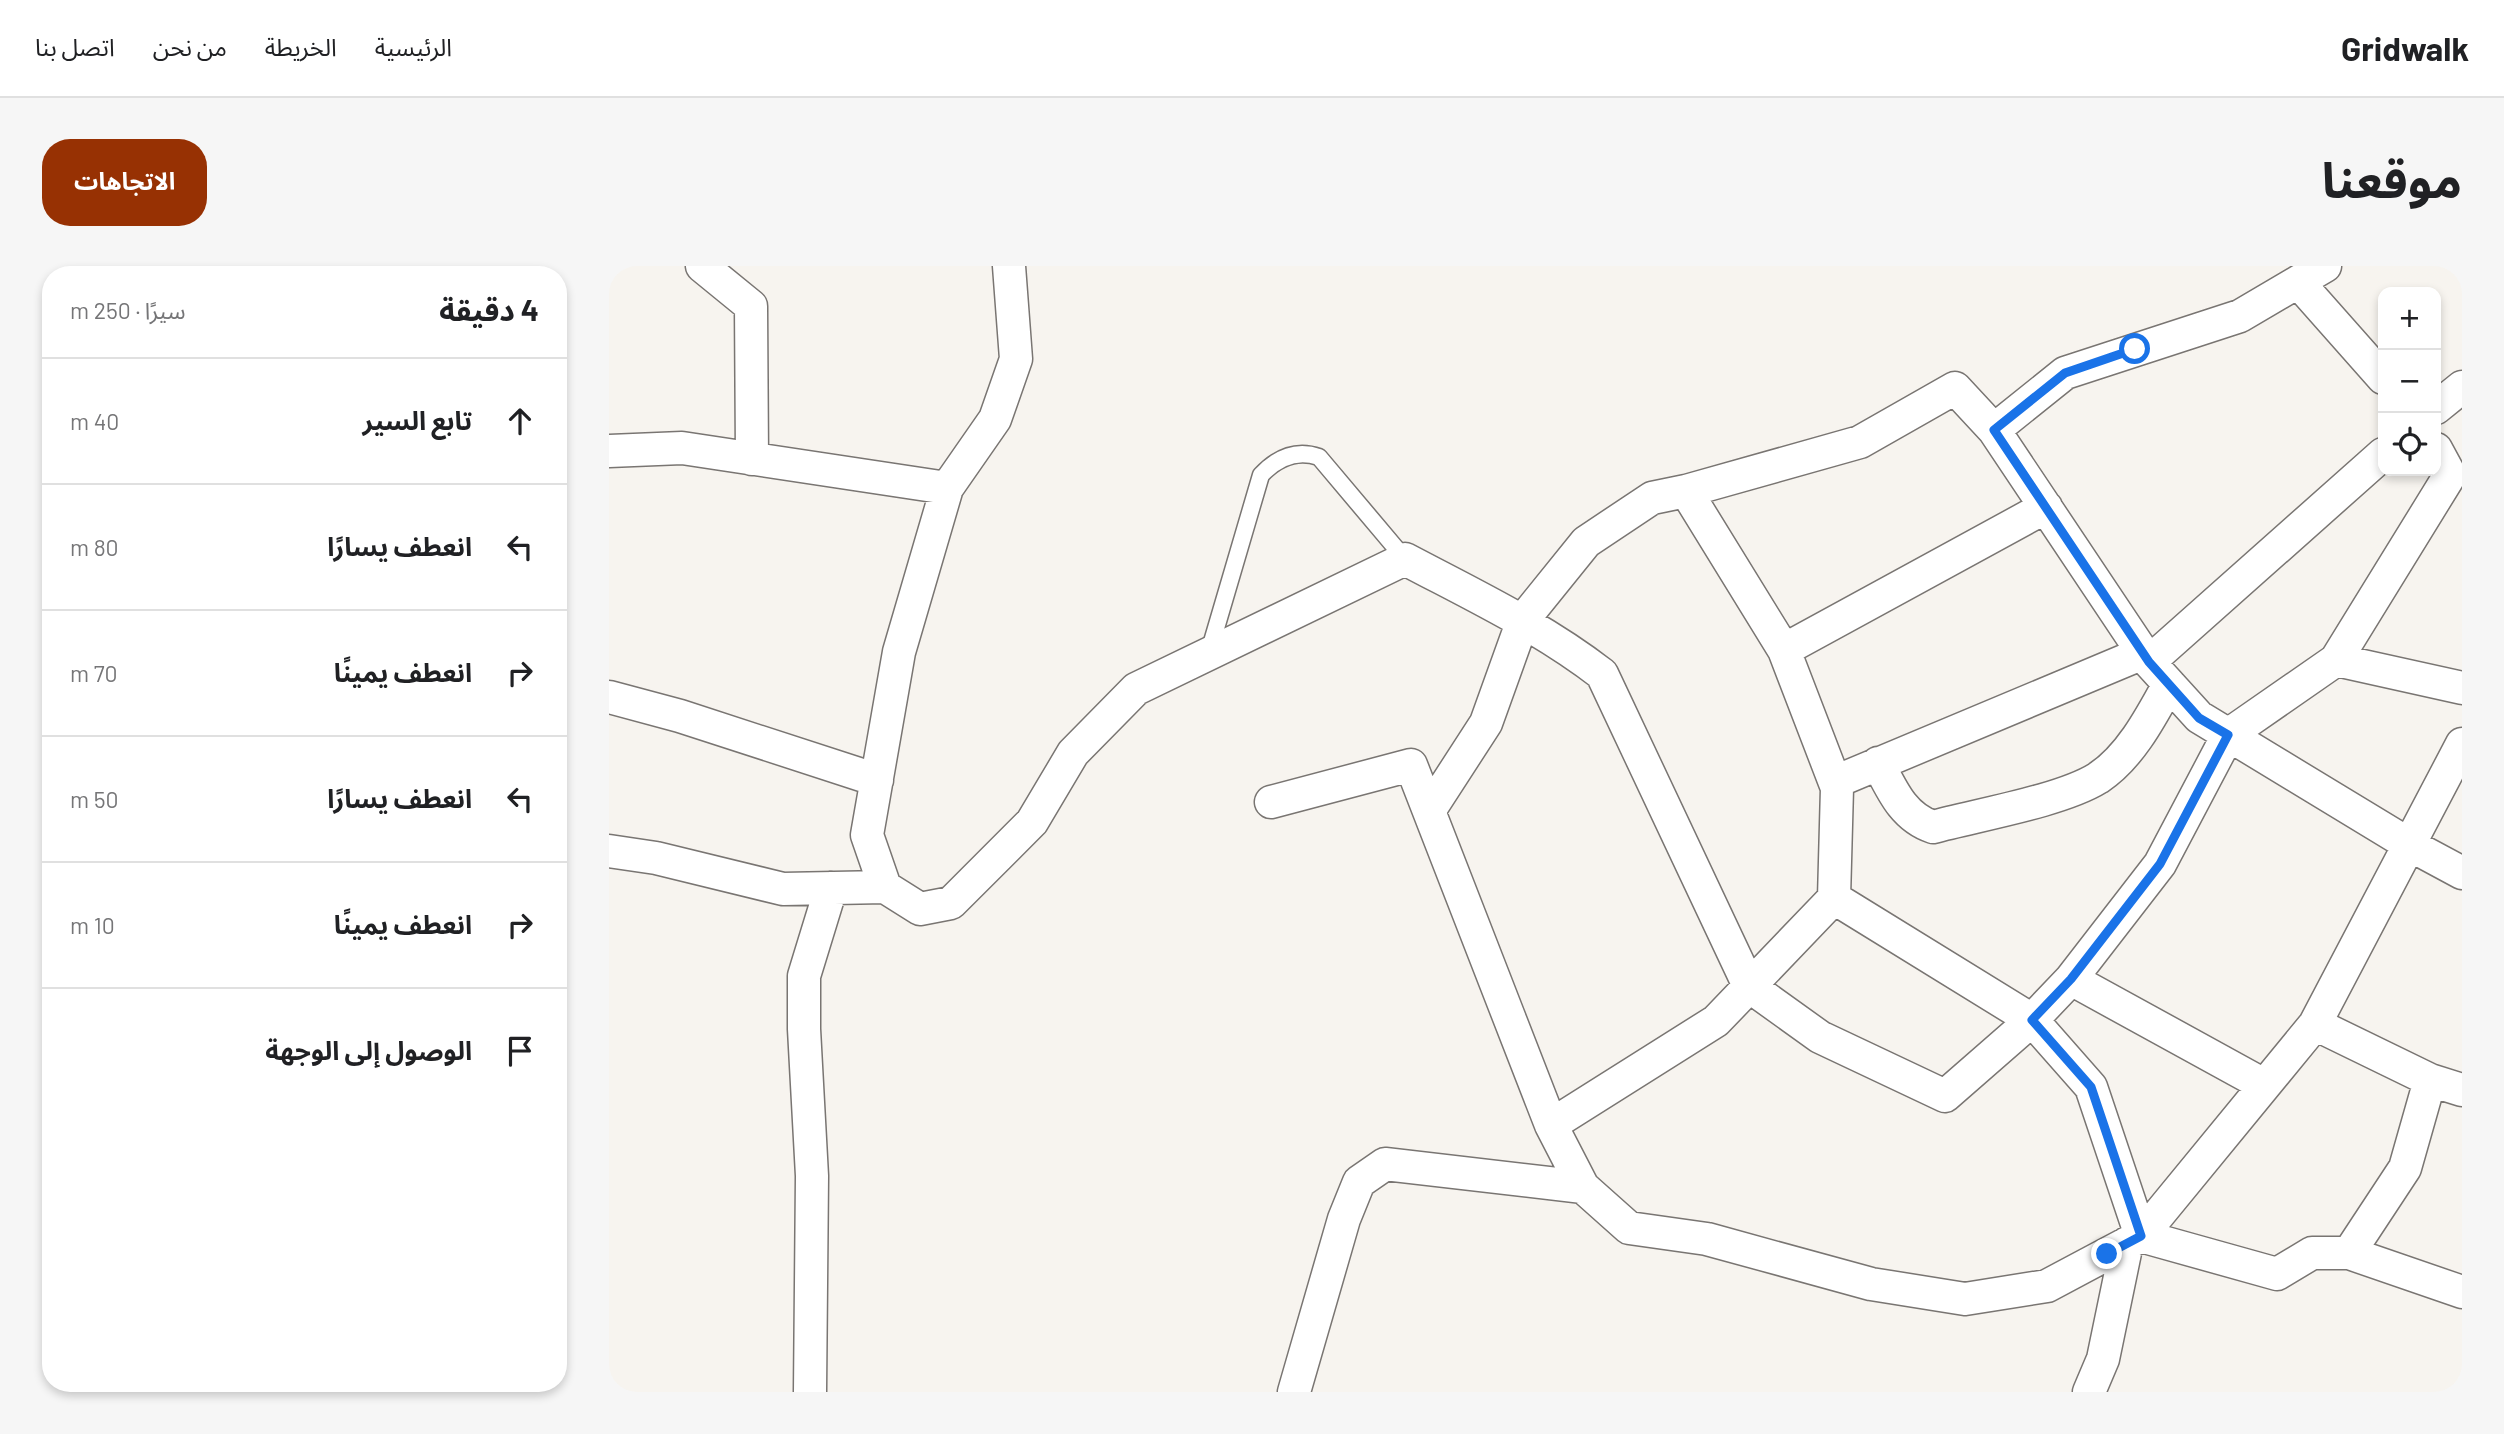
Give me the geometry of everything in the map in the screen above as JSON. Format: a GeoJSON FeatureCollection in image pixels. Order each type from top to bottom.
{"type":"FeatureCollection","features":[{"type":"Feature","properties":{"kind":"street"},"geometry":{"type":"LineString","coordinates":[[702,266],[751,306],[753,459]]}},
{"type":"Feature","properties":{"kind":"street"},"geometry":{"type":"LineString","coordinates":[[885,887],[867,835],[899,653],[947,488],[995,419],[1016,359],[1009,266]]}},
{"type":"Feature","properties":{"kind":"street"},"geometry":{"type":"LineString","coordinates":[[1994,430],[2065,373],[2240,316],[2325,266]]}},
{"type":"Feature","properties":{"kind":"street"},"geometry":{"type":"LineString","coordinates":[[2298,282],[2378,372]]}},
{"type":"Feature","properties":{"kind":"street"},"geometry":{"type":"LineString","coordinates":[[2441,404],[2462,387]]}},
{"type":"Feature","properties":{"kind":"street"},"geometry":{"type":"LineString","coordinates":[[1429,811],[1486,723],[1523,620],[1586,542],[1652,498],[1860,442],[1955,388],[1994,430],[2154,666],[2199,718],[2410,845],[2462,873]]}},
{"type":"Feature","properties":{"kind":"street"},"geometry":{"type":"LineString","coordinates":[[609,452],[682,448],[947,488]]}},
{"type":"Feature","properties":{"kind":"street"},"geometry":{"type":"LineString","coordinates":[[609,851],[656,858],[783,889],[885,887],[920,909],[951,902],[1032,822],[1073,753],[1136,690],[1405,559],[1523,620],[1562,643],[1602,674],[1749,986],[1820,1037],[1945,1096],[2032,1020],[2071,979],[2160,864],[2228,735],[2336,660],[2450,475],[2441,458]]}},
{"type":"Feature","properties":{"kind":"street"},"geometry":{"type":"LineString","coordinates":[[1835,782],[1878,764],[2154,666],[2378,459]]}},
{"type":"Feature","properties":{"kind":"street"},"geometry":{"type":"LineString","coordinates":[[1551,1125],[1716,1020],[1834,898],[1835,782],[1784,650],[1686,491]]}},
{"type":"Feature","properties":{"kind":"street"},"geometry":{"type":"LineString","coordinates":[[1784,650],[2046,507]]}},
{"type":"Feature","properties":{"kind":"street"},"geometry":{"type":"LineString","coordinates":[[2336,660],[2462,688]]}},
{"type":"Feature","properties":{"kind":"street"},"geometry":{"type":"LineString","coordinates":[[1878,764],[1902,807],[1917,822],[1933,827],[2075,789],[2099,777],[2126,751],[2154,666]]}},
{"type":"Feature","properties":{"kind":"street"},"geometry":{"type":"LineString","coordinates":[[609,697],[681,716],[877,780]]}},
{"type":"Feature","properties":{"kind":"street"},"geometry":{"type":"LineString","coordinates":[[1271,802],[1411,765],[1551,1125],[1583,1187],[1629,1228],[1706,1239],[1871,1284],[1965,1299],[2047,1286],[2134,1240],[2315,1024],[2462,744]]}},
{"type":"Feature","properties":{"kind":"street"},"geometry":{"type":"LineString","coordinates":[[810,1392],[812,1176],[804,1029],[804,976],[831,888]]}},
{"type":"Feature","properties":{"kind":"street"},"geometry":{"type":"LineString","coordinates":[[1834,898],[2032,1020],[2091,1087],[2134,1240],[2103,1359],[2089,1392]]}},
{"type":"Feature","properties":{"kind":"street"},"geometry":{"type":"LineString","coordinates":[[2071,979],[2264,1085]]}},
{"type":"Feature","properties":{"kind":"street"},"geometry":{"type":"LineString","coordinates":[[2315,1024],[2430,1080],[2462,1090]]}},
{"type":"Feature","properties":{"kind":"street"},"geometry":{"type":"LineString","coordinates":[[2349,1253],[2405,1168],[2430,1080]]}},
{"type":"Feature","properties":{"kind":"street"},"geometry":{"type":"LineString","coordinates":[[1294,1392],[1344,1219],[1359,1182],[1385,1164],[1583,1187]]}},
{"type":"Feature","properties":{"kind":"street"},"geometry":{"type":"LineString","coordinates":[[2134,1240],[2277,1273],[2312,1253],[2349,1253],[2462,1292]]}},
{"type":"Feature","properties":{"kind":"lane"},"geometry":{"type":"LineString","coordinates":[[1209,654],[1261,475],[1274,462],[1304,452],[1319,457],[1405,559]]}},
{"type":"Feature","properties":{"kind":"route"},"geometry":{"type":"LineString","coordinates":[[2107,1254],[2141,1236],[2091,1087],[2032,1020],[2071,979],[2160,864],[2228,735],[2199,718],[2149,662],[1994,430],[2065,373],[2135,349]]}}]}
